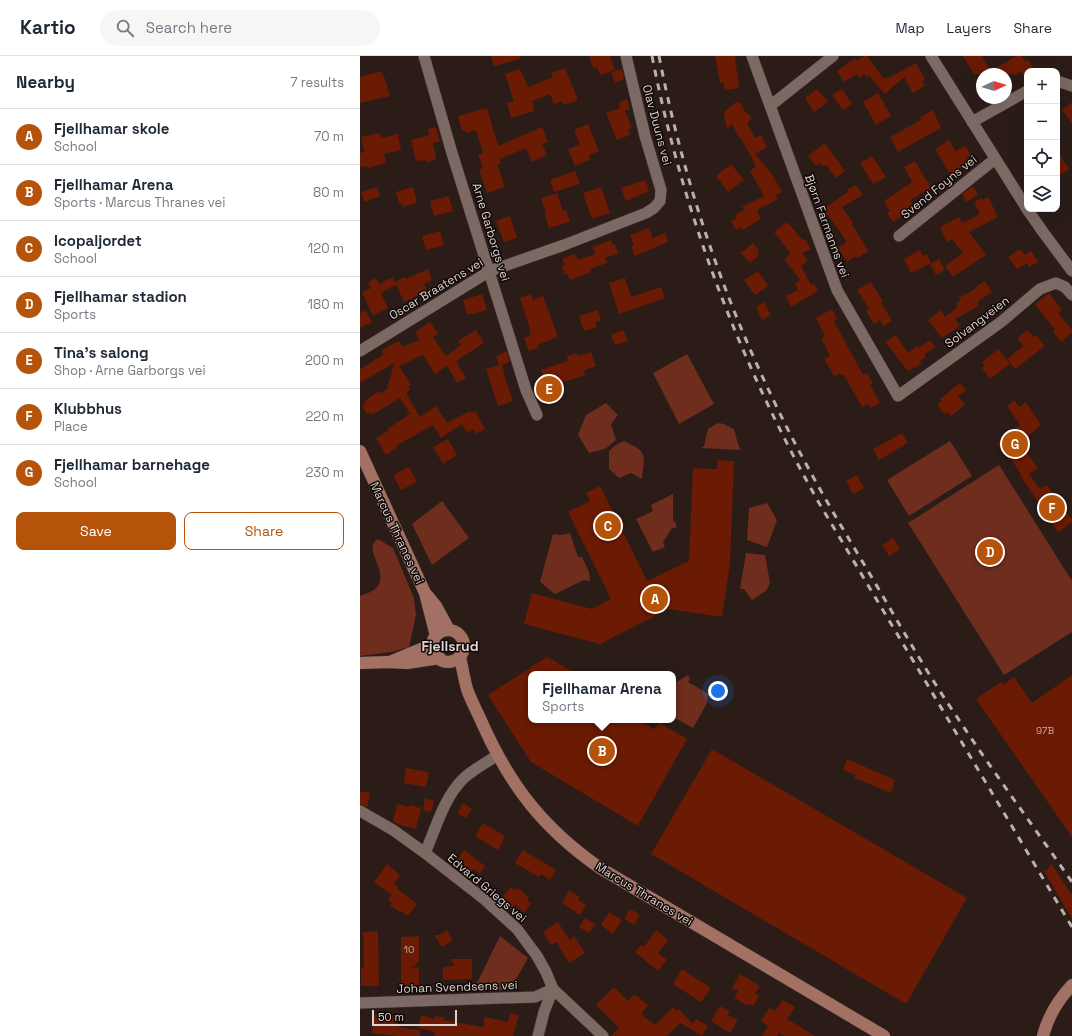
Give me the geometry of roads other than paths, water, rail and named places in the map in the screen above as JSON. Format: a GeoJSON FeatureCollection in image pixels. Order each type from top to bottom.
{"type":"FeatureCollection","features":[{"type":"Feature","properties":{"kind":"main road","name":"Marcus Thranes vei"},"geometry":{"type":"LineString","coordinates":[[360,451],[425,592],[436,606],[449,630]]}},
{"type":"Feature","properties":{"kind":"main road","name":"Marcus Thranes vei"},"geometry":{"type":"LineString","coordinates":[[425,592],[434,640]]}},
{"type":"Feature","properties":{"kind":"main road"},"geometry":{"type":"LineString","coordinates":[[360,663],[407,663],[453,660],[460,656],[463,652],[464,646],[462,638],[457,632],[449,630],[440,633],[434,640],[389,662]]}},
{"type":"Feature","properties":{"kind":"main road"},"geometry":{"type":"LineString","coordinates":[[434,640],[434,652],[443,660]]}},
{"type":"Feature","properties":{"kind":"main road","name":"Marcus Thranes vei"},"geometry":{"type":"LineString","coordinates":[[460,656],[467,689],[498,755],[520,793],[557,834],[584,858],[884,1036]]}},
{"type":"Feature","properties":{"kind":"main road","name":"Marcus Thranes vei"},"geometry":{"type":"LineString","coordinates":[[443,660],[467,689]]}},
{"type":"Feature","properties":{"kind":"main road"},"geometry":{"type":"LineString","coordinates":[[1043,1036],[1055,1007],[1072,985]]}},
{"type":"Feature","properties":{"kind":"street","name":"Arne Garborgs vei"},"geometry":{"type":"LineString","coordinates":[[424,56],[452,153],[526,390],[537,415]]}},
{"type":"Feature","properties":{"kind":"street","name":"Olav Duuns vei"},"geometry":{"type":"LineString","coordinates":[[626,56],[661,190],[660,201]]}},
{"type":"Feature","properties":{"kind":"street","name":"Bjørn Farmanns vei"},"geometry":{"type":"LineString","coordinates":[[752,56],[837,290],[898,396]]}},
{"type":"Feature","properties":{"kind":"street"},"geometry":{"type":"LineString","coordinates":[[770,106],[833,56]]}},
{"type":"Feature","properties":{"kind":"street"},"geometry":{"type":"LineString","coordinates":[[931,56],[1024,204]]}},
{"type":"Feature","properties":{"kind":"street"},"geometry":{"type":"LineString","coordinates":[[1060,82],[1072,86]]}},
{"type":"Feature","properties":{"kind":"street"},"geometry":{"type":"LineString","coordinates":[[972,122],[1024,93]]}},
{"type":"Feature","properties":{"kind":"street","name":"Svend Foyns vei"},"geometry":{"type":"LineString","coordinates":[[899,236],[995,159]]}},
{"type":"Feature","properties":{"kind":"street","name":"Oscar Braatens vei"},"geometry":{"type":"LineString","coordinates":[[360,351],[490,271],[564,245],[646,213],[654,208],[660,201]]}},
{"type":"Feature","properties":{"kind":"street"},"geometry":{"type":"LineString","coordinates":[[1029,212],[1042,232],[1072,271]]}},
{"type":"Feature","properties":{"kind":"street","name":"Solvangveien"},"geometry":{"type":"LineString","coordinates":[[898,396],[1001,322],[1040,289],[1056,283],[1065,287],[1072,295]]}},
{"type":"Feature","properties":{"kind":"street"},"geometry":{"type":"LineString","coordinates":[[425,853],[448,801],[458,785],[472,772],[498,755]]}},
{"type":"Feature","properties":{"kind":"street","name":"Edvard Griegs vei"},"geometry":{"type":"LineString","coordinates":[[360,811],[393,830],[425,853],[484,899],[517,929],[537,956],[553,989],[603,1036]]}},
{"type":"Feature","properties":{"kind":"street"},"geometry":{"type":"LineString","coordinates":[[538,1036],[544,1012],[553,989]]}},
{"type":"Feature","properties":{"kind":"street","name":"Johan Svendsens vei"},"geometry":{"type":"LineString","coordinates":[[360,1003],[535,997],[553,989]]}},
{"type":"Feature","properties":{"kind":"railway"},"geometry":{"type":"LineString","coordinates":[[652,56],[680,173],[698,230],[740,342],[790,450],[819,503],[1072,927]]}},
{"type":"Feature","properties":{"kind":"railway"},"geometry":{"type":"LineString","coordinates":[[659,56],[679,144],[691,187],[719,273],[753,356],[784,421],[808,468],[935,684],[985,759],[1072,882]]}},
{"type":"Feature","properties":{"kind":"place","name":"Tina's salong"},"geometry":{"type":"Point","coordinates":[549,389]}},
{"type":"Feature","properties":{"kind":"place","name":"Fjellhamar barnehage"},"geometry":{"type":"Point","coordinates":[1015,444]}},
{"type":"Feature","properties":{"kind":"place","name":"Klubbhus"},"geometry":{"type":"Point","coordinates":[1052,508]}},
{"type":"Feature","properties":{"kind":"place","name":"Icopaljordet"},"geometry":{"type":"Point","coordinates":[608,526]}},
{"type":"Feature","properties":{"kind":"place","name":"Fjellhamar stadion"},"geometry":{"type":"Point","coordinates":[990,552]}},
{"type":"Feature","properties":{"kind":"place","name":"Fjellhamar skole"},"geometry":{"type":"Point","coordinates":[655,599]}},
{"type":"Feature","properties":{"kind":"place","name":"Fjellhamar Arena"},"geometry":{"type":"Point","coordinates":[602,751]}},
{"type":"Feature","properties":{"kind":"district","name":"Fjellsrud"},"geometry":{"type":"Point","coordinates":[450,646]}}]}
